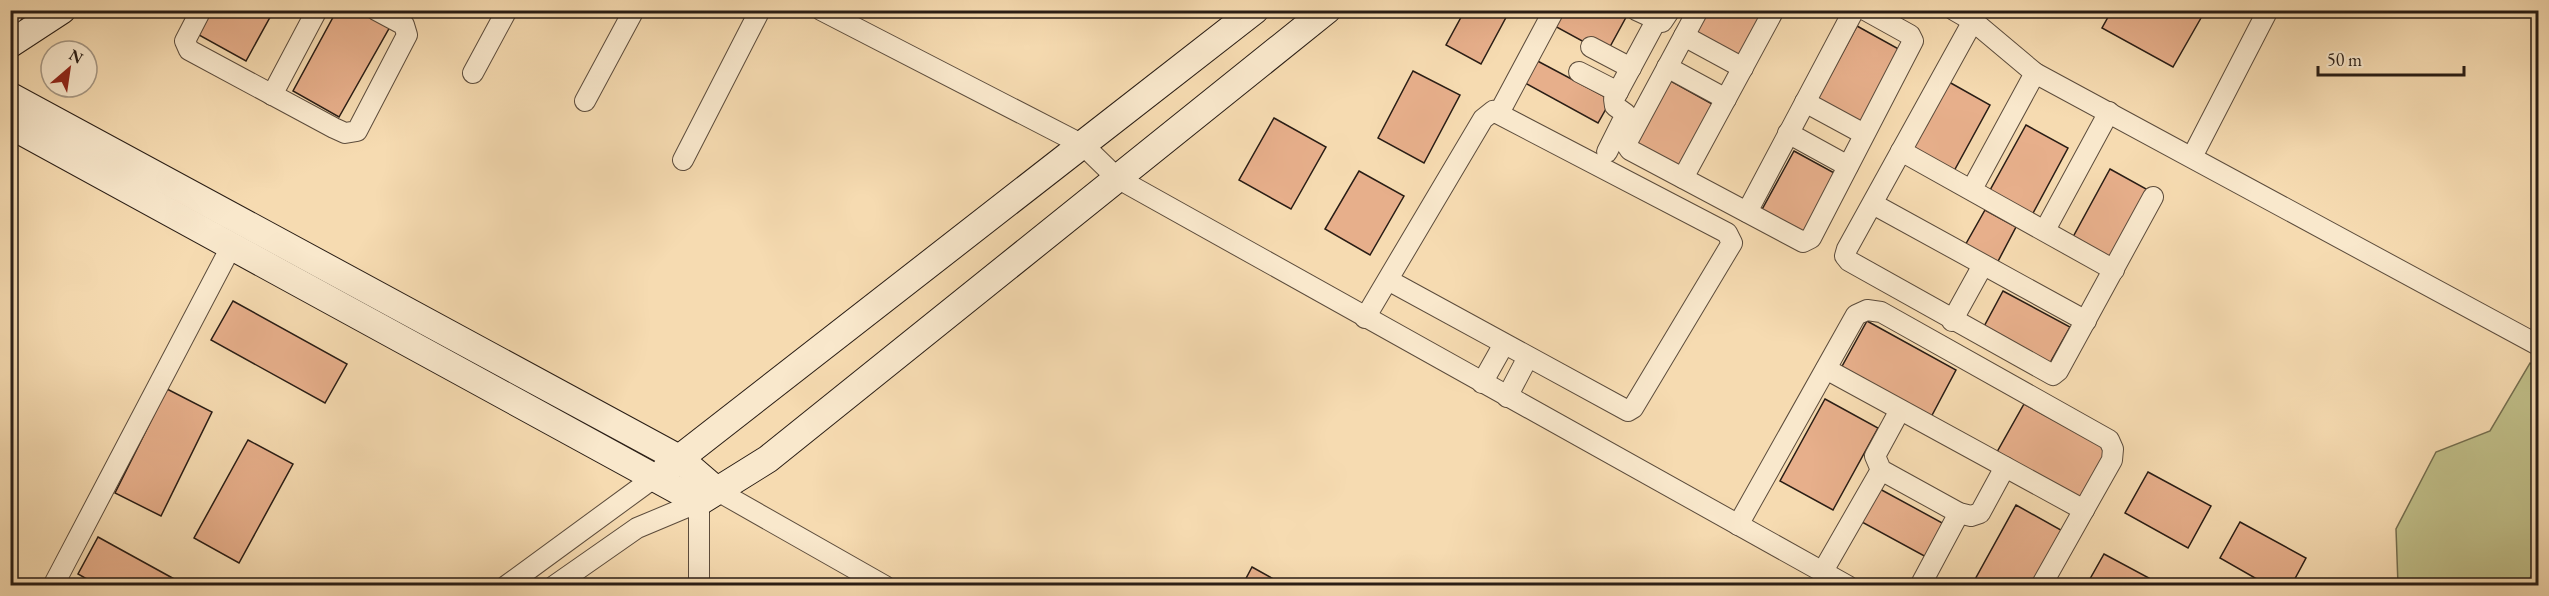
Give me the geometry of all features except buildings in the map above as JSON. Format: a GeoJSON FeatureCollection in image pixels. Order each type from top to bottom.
{"type":"FeatureCollection","features":[{"type":"Feature","properties":{"kind":"street"},"geometry":{"type":"LineString","coordinates":[[10,44],[62,10]]}},
{"type":"Feature","properties":{"kind":"street"},"geometry":{"type":"LineString","coordinates":[[201,10],[185,41],[189,50],[345,133],[357,131],[408,32],[404,25],[376,10]]}},
{"type":"Feature","properties":{"kind":"street"},"geometry":{"type":"LineString","coordinates":[[272,95],[317,10]]}},
{"type":"Feature","properties":{"kind":"street"},"geometry":{"type":"LineString","coordinates":[[473,73],[507,10]]}},
{"type":"Feature","properties":{"kind":"street"},"geometry":{"type":"LineString","coordinates":[[585,101],[634,10]]}},
{"type":"Feature","properties":{"kind":"street"},"geometry":{"type":"LineString","coordinates":[[683,160],[760,10]]}},
{"type":"Feature","properties":{"kind":"street"},"geometry":{"type":"LineString","coordinates":[[821,10],[1083,146],[1117,178],[1848,585]]}},
{"type":"Feature","properties":{"kind":"street"},"geometry":{"type":"LineString","coordinates":[[506,585],[680,459],[1255,10]]}},
{"type":"Feature","properties":{"kind":"street"},"geometry":{"type":"LineString","coordinates":[[554,585],[637,528],[707,496],[768,459],[1327,10]]}},
{"type":"Feature","properties":{"kind":"street"},"geometry":{"type":"LineString","coordinates":[[1499,112],[1554,10]]}},
{"type":"Feature","properties":{"kind":"street"},"geometry":{"type":"LineString","coordinates":[[1607,152],[1626,114],[1613,102],[1663,16],[1636,10]]}},
{"type":"Feature","properties":{"kind":"street"},"geometry":{"type":"LineString","coordinates":[[1698,10],[1626,144],[1630,150],[1806,242],[1811,238],[1913,41],[1910,35],[1865,10]]}},
{"type":"Feature","properties":{"kind":"street"},"geometry":{"type":"LineString","coordinates":[[1683,178],[1774,10]]}},
{"type":"Feature","properties":{"kind":"street"},"geometry":{"type":"LineString","coordinates":[[1746,212],[1854,10]]}},
{"type":"Feature","properties":{"kind":"street"},"geometry":{"type":"LineString","coordinates":[[1954,10],[1973,21],[2035,73],[2538,345]]}},
{"type":"Feature","properties":{"kind":"street"},"geometry":{"type":"LineString","coordinates":[[2192,157],[2268,10]]}},
{"type":"Feature","properties":{"kind":"street"},"geometry":{"type":"LineString","coordinates":[[1973,21],[1845,256],[1854,266],[2051,376],[2058,371],[2153,197]]}},
{"type":"Feature","properties":{"kind":"street"},"geometry":{"type":"LineString","coordinates":[[1684,36],[1743,68]]}},
{"type":"Feature","properties":{"kind":"street"},"geometry":{"type":"LineString","coordinates":[[1591,47],[1631,68]]}},
{"type":"Feature","properties":{"kind":"street"},"geometry":{"type":"LineString","coordinates":[[1668,67],[1726,99]]}},
{"type":"Feature","properties":{"kind":"street"},"geometry":{"type":"LineString","coordinates":[[1579,72],[1618,92]]}},
{"type":"Feature","properties":{"kind":"street"},"geometry":{"type":"LineString","coordinates":[[1972,189],[2035,73]]}},
{"type":"Feature","properties":{"kind":"street"},"geometry":{"type":"LineString","coordinates":[[10,96],[680,459],[707,496],[699,585]]}},
{"type":"Feature","properties":{"kind":"street"},"geometry":{"type":"LineString","coordinates":[[1805,102],[1864,134]]}},
{"type":"Feature","properties":{"kind":"street"},"geometry":{"type":"LineString","coordinates":[[1365,318],[1488,112],[1499,112],[1727,233],[1732,243],[1630,410],[1625,411],[1388,280]]}},
{"type":"Feature","properties":{"kind":"street"},"geometry":{"type":"LineString","coordinates":[[2045,230],[2109,112]]}},
{"type":"Feature","properties":{"kind":"street"},"geometry":{"type":"LineString","coordinates":[[10,125],[655,477],[707,496],[885,585]]}},
{"type":"Feature","properties":{"kind":"street"},"geometry":{"type":"LineString","coordinates":[[1788,133],[1848,166]]}},
{"type":"Feature","properties":{"kind":"street"},"geometry":{"type":"LineString","coordinates":[[1902,151],[2114,270]]}},
{"type":"Feature","properties":{"kind":"street"},"geometry":{"type":"LineString","coordinates":[[1873,204],[2086,321]]}},
{"type":"Feature","properties":{"kind":"street"},"geometry":{"type":"LineString","coordinates":[[52,585],[232,245]]}},
{"type":"Feature","properties":{"kind":"street"},"geometry":{"type":"LineString","coordinates":[[1952,321],[1983,265]]}},
{"type":"Feature","properties":{"kind":"street"},"geometry":{"type":"LineString","coordinates":[[1738,525],[1856,315],[1867,310],[1881,312],[2109,440],[2114,449],[2112,460],[2041,585]]}},
{"type":"Feature","properties":{"kind":"street"},"geometry":{"type":"LineString","coordinates":[[1482,383],[1504,344]]}},
{"type":"Feature","properties":{"kind":"street"},"geometry":{"type":"LineString","coordinates":[[1507,397],[1528,357]]}},
{"type":"Feature","properties":{"kind":"street"},"geometry":{"type":"LineString","coordinates":[[1826,369],[2084,510]]}},
{"type":"Feature","properties":{"kind":"street"},"geometry":{"type":"LineString","coordinates":[[1900,410],[1875,456],[1881,470],[1959,513],[1971,516],[1980,513],[2005,467]]}},
{"type":"Feature","properties":{"kind":"street"},"geometry":{"type":"LineString","coordinates":[[1822,571],[1881,470]]}},
{"type":"Feature","properties":{"kind":"street"},"geometry":{"type":"LineString","coordinates":[[1920,585],[1959,513]]}},
{"type":"Feature","properties":{"kind":"shaded area"},"geometry":{"type":"Polygon","coordinates":[[[2530,363],[2538,369],[2538,561],[2527,585],[2398,585],[2396,529],[2436,452],[2490,431],[2530,363]]]}}]}
